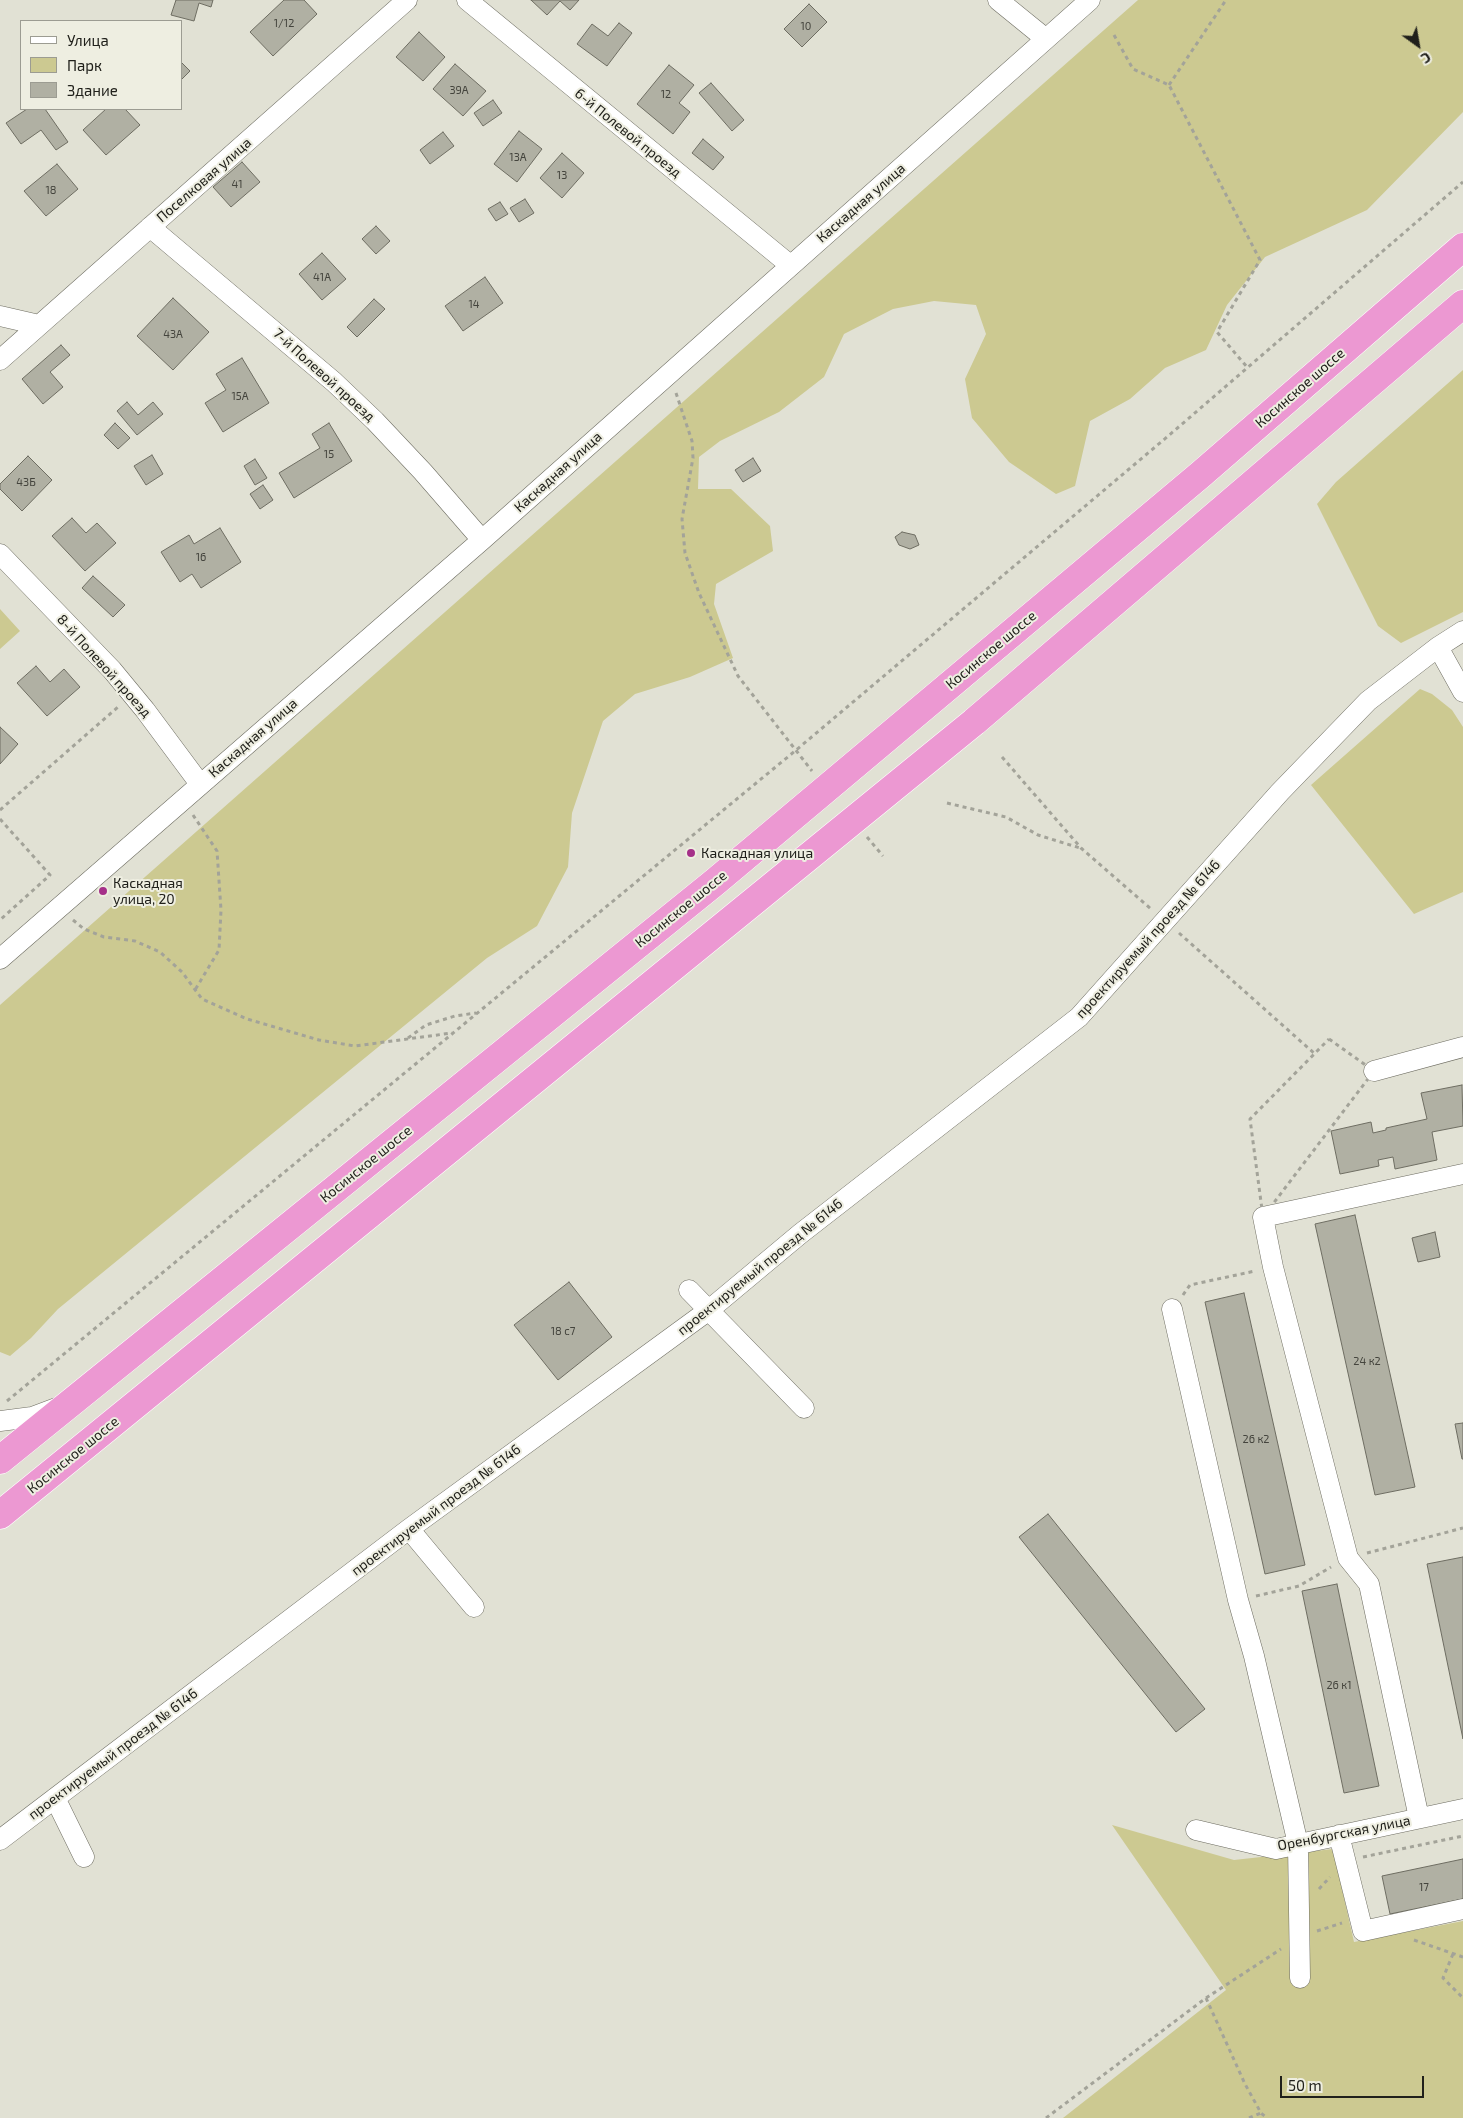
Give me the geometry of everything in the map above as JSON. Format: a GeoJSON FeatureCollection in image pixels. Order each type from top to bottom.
{"type":"FeatureCollection","features":[{"type":"Feature","properties":{"kind":"highway","name":"Косинское шоссе"},"geometry":{"type":"LineString","coordinates":[[0,1460],[715,882],[1200,475],[1463,246]]}},
{"type":"Feature","properties":{"kind":"highway","name":"Косинское шоссе"},"geometry":{"type":"LineString","coordinates":[[0,1515],[974,722],[1463,304]]}},
{"type":"Feature","properties":{"kind":"street","name":"Поселковая улица"},"geometry":{"type":"LineString","coordinates":[[0,360],[407,0]]}},
{"type":"Feature","properties":{"kind":"street","name":"6-й Полевой проезд"},"geometry":{"type":"LineString","coordinates":[[467,0],[790,265]]}},
{"type":"Feature","properties":{"kind":"street"},"geometry":{"type":"LineString","coordinates":[[998,0],[1046,40]]}},
{"type":"Feature","properties":{"kind":"street","name":"Каскадная улица"},"geometry":{"type":"LineString","coordinates":[[0,959],[482,540],[1090,0]]}},
{"type":"Feature","properties":{"kind":"street","name":"7-й Полевой проезд"},"geometry":{"type":"LineString","coordinates":[[150,227],[334,382],[376,421],[482,540]]}},
{"type":"Feature","properties":{"kind":"street"},"geometry":{"type":"LineString","coordinates":[[0,316],[39,324]]}},
{"type":"Feature","properties":{"kind":"street","name":"8-й Полевой проезд"},"geometry":{"type":"LineString","coordinates":[[0,554],[112,670],[200,784]]}},
{"type":"Feature","properties":{"kind":"street","name":"проектируемый проезд № 6146"},"geometry":{"type":"LineString","coordinates":[[0,1840],[409,1529],[709,1310],[800,1234],[1079,1017],[1280,792],[1368,701],[1438,647],[1463,631]]}},
{"type":"Feature","properties":{"kind":"street"},"geometry":{"type":"LineString","coordinates":[[1438,647],[1463,692]]}},
{"type":"Feature","properties":{"kind":"street"},"geometry":{"type":"LineString","coordinates":[[1374,1071],[1463,1048]]}},
{"type":"Feature","properties":{"kind":"street"},"geometry":{"type":"LineString","coordinates":[[1419,1818],[1369,1584],[1348,1558],[1273,1267],[1263,1217],[1463,1174]]}},
{"type":"Feature","properties":{"kind":"street"},"geometry":{"type":"LineString","coordinates":[[689,1290],[804,1408]]}},
{"type":"Feature","properties":{"kind":"street"},"geometry":{"type":"LineString","coordinates":[[1172,1309],[1238,1600],[1254,1656],[1298,1844],[1300,1978]]}},
{"type":"Feature","properties":{"kind":"street"},"geometry":{"type":"LineString","coordinates":[[0,1421],[32,1417],[70,1402]]}},
{"type":"Feature","properties":{"kind":"street"},"geometry":{"type":"LineString","coordinates":[[409,1529],[474,1608]]}},
{"type":"Feature","properties":{"kind":"street"},"geometry":{"type":"LineString","coordinates":[[55,1798],[84,1857]]}},
{"type":"Feature","properties":{"kind":"street","name":"Оренбургская улица"},"geometry":{"type":"LineString","coordinates":[[1196,1830],[1276,1849],[1463,1809]]}},
{"type":"Feature","properties":{"kind":"street"},"geometry":{"type":"LineString","coordinates":[[1339,1835],[1363,1931],[1463,1909]]}},
{"type":"Feature","properties":{"kind":"path"},"geometry":{"type":"LineString","coordinates":[[1169,85],[1226,0]]}},
{"type":"Feature","properties":{"kind":"path"},"geometry":{"type":"LineString","coordinates":[[1114,34],[1134,69],[1169,85],[1260,260],[1217,332],[1247,368]]}},
{"type":"Feature","properties":{"kind":"path"},"geometry":{"type":"LineString","coordinates":[[0,1406],[795,751],[1247,368],[1463,182]]}},
{"type":"Feature","properties":{"kind":"path"},"geometry":{"type":"LineString","coordinates":[[670,372],[692,440],[692,458],[682,519],[685,553],[698,593],[738,676],[795,751]]}},
{"type":"Feature","properties":{"kind":"path"},"geometry":{"type":"LineString","coordinates":[[0,810],[132,694]]}},
{"type":"Feature","properties":{"kind":"path"},"geometry":{"type":"LineString","coordinates":[[1002,758],[1081,848],[1157,914]]}},
{"type":"Feature","properties":{"kind":"path"},"geometry":{"type":"LineString","coordinates":[[947,803],[1006,817],[1038,835],[1081,848]]}},
{"type":"Feature","properties":{"kind":"path"},"geometry":{"type":"LineString","coordinates":[[191,812],[217,851],[221,910],[219,950],[195,990]]}},
{"type":"Feature","properties":{"kind":"path"},"geometry":{"type":"LineString","coordinates":[[0,818],[50,875],[0,920]]}},
{"type":"Feature","properties":{"kind":"path"},"geometry":{"type":"LineString","coordinates":[[68,917],[84,929],[104,937],[135,941],[160,952],[182,972],[202,999],[247,1019],[319,1040],[355,1046],[452,1033]]}},
{"type":"Feature","properties":{"kind":"path"},"geometry":{"type":"LineString","coordinates":[[1176,930],[1315,1054]]}},
{"type":"Feature","properties":{"kind":"path"},"geometry":{"type":"LineString","coordinates":[[406,1039],[426,1025],[455,1016],[476,1013]]}},
{"type":"Feature","properties":{"kind":"path"},"geometry":{"type":"LineString","coordinates":[[1329,1039],[1374,1071],[1263,1217],[1250,1119],[1329,1039]]}},
{"type":"Feature","properties":{"kind":"path"},"geometry":{"type":"LineString","coordinates":[[1172,1309],[1190,1285],[1273,1267]]}},
{"type":"Feature","properties":{"kind":"path"},"geometry":{"type":"LineString","coordinates":[[1346,1860],[1463,1836]]}},
{"type":"Feature","properties":{"kind":"path"},"geometry":{"type":"LineString","coordinates":[[1046,2118],[1206,1998],[1300,1936],[1360,1918]]}},
{"type":"Feature","properties":{"kind":"path"},"geometry":{"type":"LineString","coordinates":[[1380,1927],[1463,1957]]}},
{"type":"Feature","properties":{"kind":"path"},"geometry":{"type":"LineString","coordinates":[[1453,1954],[1443,1978],[1463,1998]]}},
{"type":"Feature","properties":{"kind":"path"},"geometry":{"type":"LineString","coordinates":[[1206,1998],[1244,2084],[1261,2113],[1267,2118]]}},
{"type":"Feature","properties":{"kind":"path"},"geometry":{"type":"LineString","coordinates":[[1249,2118],[1261,2113]]}},
{"type":"Feature","properties":{"kind":"green space"},"geometry":{"type":"Polygon","coordinates":[[[1138,0],[1463,0],[1463,112],[1367,210],[1265,257],[1227,305],[1206,350],[1165,368],[1130,399],[1090,421],[1075,486],[1056,494],[1009,462],[972,418],[965,379],[986,334],[976,305],[934,301],[893,309],[844,334],[824,377],[779,412],[720,441],[699,457],[698,489],[731,489],[770,526],[773,551],[716,584],[714,604],[733,658],[690,677],[635,694],[603,721],[572,813],[568,867],[537,926],[487,958],[58,1309],[31,1338],[10,1356],[0,1352],[0,1005],[1138,0]]]}},
{"type":"Feature","properties":{"kind":"green space"},"geometry":{"type":"Polygon","coordinates":[[[1463,370],[1463,612],[1401,643],[1378,626],[1317,504],[1336,482],[1463,370]]]}},
{"type":"Feature","properties":{"kind":"green space"},"geometry":{"type":"Polygon","coordinates":[[[0,609],[20,631],[0,649],[0,609]]]}},
{"type":"Feature","properties":{"kind":"green space"},"geometry":{"type":"Polygon","coordinates":[[[1420,689],[1432,694],[1452,710],[1463,727],[1463,892],[1414,914],[1311,785],[1420,689]]]}},
{"type":"Feature","properties":{"kind":"green space"},"geometry":{"type":"Polygon","coordinates":[[[1112,1825],[1234,1860],[1333,1849],[1354,1942],[1463,1921],[1463,2118],[1063,2118],[1226,1990],[1112,1825]]]}},
{"type":"Feature","properties":{"kind":"building"},"geometry":{"type":"Polygon","coordinates":[[[176,0],[213,0],[211,7],[199,3],[194,21],[171,15],[176,0]]]}},
{"type":"Feature","properties":{"kind":"building"},"geometry":{"type":"Polygon","coordinates":[[[284,0],[304,0],[317,14],[273,56],[250,32],[284,0]]]}},
{"type":"Feature","properties":{"kind":"building"},"geometry":{"type":"Polygon","coordinates":[[[531,0],[579,0],[570,10],[560,1],[547,15],[531,0]]]}},
{"type":"Feature","properties":{"kind":"building"},"geometry":{"type":"Polygon","coordinates":[[[809,4],[827,22],[802,47],[784,29],[809,4]]]}},
{"type":"Feature","properties":{"kind":"building"},"geometry":{"type":"Polygon","coordinates":[[[619,23],[632,33],[607,66],[577,44],[592,24],[608,36],[619,23]]]}},
{"type":"Feature","properties":{"kind":"building"},"geometry":{"type":"Polygon","coordinates":[[[419,32],[445,57],[423,81],[396,57],[419,32]]]}},
{"type":"Feature","properties":{"kind":"building"},"geometry":{"type":"Polygon","coordinates":[[[182,63],[190,71],[182,79],[182,63]]]}},
{"type":"Feature","properties":{"kind":"building"},"geometry":{"type":"Polygon","coordinates":[[[455,64],[486,91],[463,116],[433,89],[455,64]]]}},
{"type":"Feature","properties":{"kind":"building"},"geometry":{"type":"Polygon","coordinates":[[[669,65],[694,85],[679,103],[690,112],[673,134],[637,104],[669,65]]]}},
{"type":"Feature","properties":{"kind":"building"},"geometry":{"type":"Polygon","coordinates":[[[711,83],[744,120],[732,131],[699,93],[711,83]]]}},
{"type":"Feature","properties":{"kind":"building"},"geometry":{"type":"Polygon","coordinates":[[[493,100],[502,113],[483,126],[474,113],[493,100]]]}},
{"type":"Feature","properties":{"kind":"building"},"geometry":{"type":"Polygon","coordinates":[[[26,110],[46,110],[68,142],[56,150],[41,130],[21,144],[6,123],[26,110]]]}},
{"type":"Feature","properties":{"kind":"building"},"geometry":{"type":"Polygon","coordinates":[[[105,110],[126,110],[140,125],[106,155],[83,130],[105,110]]]}},
{"type":"Feature","properties":{"kind":"building"},"geometry":{"type":"Polygon","coordinates":[[[519,131],[542,149],[517,182],[494,164],[519,131]]]}},
{"type":"Feature","properties":{"kind":"building"},"geometry":{"type":"Polygon","coordinates":[[[443,132],[454,146],[430,164],[420,150],[443,132]]]}},
{"type":"Feature","properties":{"kind":"building"},"geometry":{"type":"Polygon","coordinates":[[[703,139],[724,157],[713,170],[692,153],[703,139]]]}},
{"type":"Feature","properties":{"kind":"building"},"geometry":{"type":"Polygon","coordinates":[[[562,153],[584,173],[562,198],[540,178],[562,153]]]}},
{"type":"Feature","properties":{"kind":"building"},"geometry":{"type":"Polygon","coordinates":[[[242,162],[260,182],[231,207],[213,187],[242,162]]]}},
{"type":"Feature","properties":{"kind":"building"},"geometry":{"type":"Polygon","coordinates":[[[57,164],[78,189],[46,216],[24,191],[57,164]]]}},
{"type":"Feature","properties":{"kind":"building"},"geometry":{"type":"Polygon","coordinates":[[[525,199],[534,213],[519,222],[510,208],[525,199]]]}},
{"type":"Feature","properties":{"kind":"building"},"geometry":{"type":"Polygon","coordinates":[[[500,202],[508,214],[496,221],[488,209],[500,202]]]}},
{"type":"Feature","properties":{"kind":"building"},"geometry":{"type":"Polygon","coordinates":[[[376,226],[390,241],[376,254],[362,239],[376,226]]]}},
{"type":"Feature","properties":{"kind":"building"},"geometry":{"type":"Polygon","coordinates":[[[322,253],[346,279],[322,300],[299,274],[322,253]]]}},
{"type":"Feature","properties":{"kind":"building"},"geometry":{"type":"Polygon","coordinates":[[[485,277],[503,303],[463,331],[445,306],[485,277]]]}},
{"type":"Feature","properties":{"kind":"building"},"geometry":{"type":"Polygon","coordinates":[[[173,298],[209,332],[173,370],[137,336],[173,298]]]}},
{"type":"Feature","properties":{"kind":"building"},"geometry":{"type":"Polygon","coordinates":[[[374,299],[385,309],[357,337],[347,327],[374,299]]]}},
{"type":"Feature","properties":{"kind":"building"},"geometry":{"type":"Polygon","coordinates":[[[61,345],[70,355],[50,372],[63,387],[43,404],[22,379],[61,345]]]}},
{"type":"Feature","properties":{"kind":"building"},"geometry":{"type":"Polygon","coordinates":[[[242,358],[269,403],[223,432],[205,403],[226,390],[216,374],[242,358]]]}},
{"type":"Feature","properties":{"kind":"building"},"geometry":{"type":"Polygon","coordinates":[[[127,402],[138,415],[153,402],[163,414],[137,435],[117,411],[127,402]]]}},
{"type":"Feature","properties":{"kind":"building"},"geometry":{"type":"Polygon","coordinates":[[[115,423],[130,438],[118,449],[104,435],[115,423]]]}},
{"type":"Feature","properties":{"kind":"building"},"geometry":{"type":"Polygon","coordinates":[[[329,423],[352,461],[294,498],[279,473],[320,448],[312,434],[329,423]]]}},
{"type":"Feature","properties":{"kind":"building"},"geometry":{"type":"Polygon","coordinates":[[[152,455],[163,474],[146,485],[134,466],[152,455]]]}},
{"type":"Feature","properties":{"kind":"building"},"geometry":{"type":"Polygon","coordinates":[[[28,456],[52,480],[22,511],[0,489],[0,484],[28,456]]]}},
{"type":"Feature","properties":{"kind":"building"},"geometry":{"type":"Polygon","coordinates":[[[753,458],[761,471],[743,482],[735,470],[753,458]]]}},
{"type":"Feature","properties":{"kind":"building"},"geometry":{"type":"Polygon","coordinates":[[[255,459],[267,478],[255,485],[244,466],[255,459]]]}},
{"type":"Feature","properties":{"kind":"building"},"geometry":{"type":"Polygon","coordinates":[[[263,485],[273,500],[260,509],[250,494],[263,485]]]}},
{"type":"Feature","properties":{"kind":"building"},"geometry":{"type":"Polygon","coordinates":[[[72,518],[86,533],[97,523],[116,543],[85,571],[52,536],[72,518]]]}},
{"type":"Feature","properties":{"kind":"building"},"geometry":{"type":"Polygon","coordinates":[[[220,528],[241,562],[201,588],[192,574],[180,582],[161,552],[189,535],[194,544],[220,528]]]}},
{"type":"Feature","properties":{"kind":"building"},"geometry":{"type":"Polygon","coordinates":[[[902,532],[915,535],[919,545],[910,549],[899,545],[895,537],[902,532]]]}},
{"type":"Feature","properties":{"kind":"building"},"geometry":{"type":"Polygon","coordinates":[[[93,576],[125,605],[113,617],[82,588],[93,576]]]}},
{"type":"Feature","properties":{"kind":"building"},"geometry":{"type":"Polygon","coordinates":[[[36,666],[50,682],[64,669],[80,687],[47,716],[17,683],[36,666]]]}},
{"type":"Feature","properties":{"kind":"building"},"geometry":{"type":"Polygon","coordinates":[[[0,727],[18,744],[0,764],[0,727]]]}},
{"type":"Feature","properties":{"kind":"building"},"geometry":{"type":"Polygon","coordinates":[[[1462,1085],[1463,1126],[1432,1132],[1437,1160],[1395,1169],[1393,1157],[1378,1160],[1379,1166],[1340,1174],[1331,1131],[1371,1122],[1373,1133],[1386,1130],[1386,1128],[1427,1119],[1421,1093],[1462,1085]]]}},
{"type":"Feature","properties":{"kind":"building"},"geometry":{"type":"Polygon","coordinates":[[[1355,1215],[1415,1487],[1375,1495],[1315,1224],[1355,1215]]]}},
{"type":"Feature","properties":{"kind":"building"},"geometry":{"type":"Polygon","coordinates":[[[1435,1232],[1440,1257],[1418,1262],[1412,1238],[1435,1232]]]}},
{"type":"Feature","properties":{"kind":"building"},"geometry":{"type":"Polygon","coordinates":[[[569,1282],[612,1337],[558,1380],[514,1325],[569,1282]]]}},
{"type":"Feature","properties":{"kind":"building"},"geometry":{"type":"Polygon","coordinates":[[[1244,1293],[1305,1565],[1265,1574],[1205,1302],[1244,1293]]]}},
{"type":"Feature","properties":{"kind":"building"},"geometry":{"type":"Polygon","coordinates":[[[1463,1423],[1463,1459],[1462,1459],[1455,1424],[1463,1423]]]}},
{"type":"Feature","properties":{"kind":"building"},"geometry":{"type":"Polygon","coordinates":[[[1048,1514],[1205,1709],[1176,1732],[1019,1537],[1048,1514]]]}},
{"type":"Feature","properties":{"kind":"building"},"geometry":{"type":"Polygon","coordinates":[[[1463,1557],[1463,1739],[1427,1564],[1463,1557]]]}},
{"type":"Feature","properties":{"kind":"building"},"geometry":{"type":"Polygon","coordinates":[[[1337,1584],[1379,1786],[1344,1793],[1302,1591],[1337,1584]]]}},
{"type":"Feature","properties":{"kind":"building"},"geometry":{"type":"Polygon","coordinates":[[[1463,1859],[1463,1899],[1390,1914],[1382,1876],[1463,1859]]]}},
{"type":"Feature","properties":{"kind":"place","name":"Каскадная улица"},"geometry":{"type":"Point","coordinates":[691,853]}},
{"type":"Feature","properties":{"kind":"place","name":"Каскадная улица, 20"},"geometry":{"type":"Point","coordinates":[103,891]}}]}
